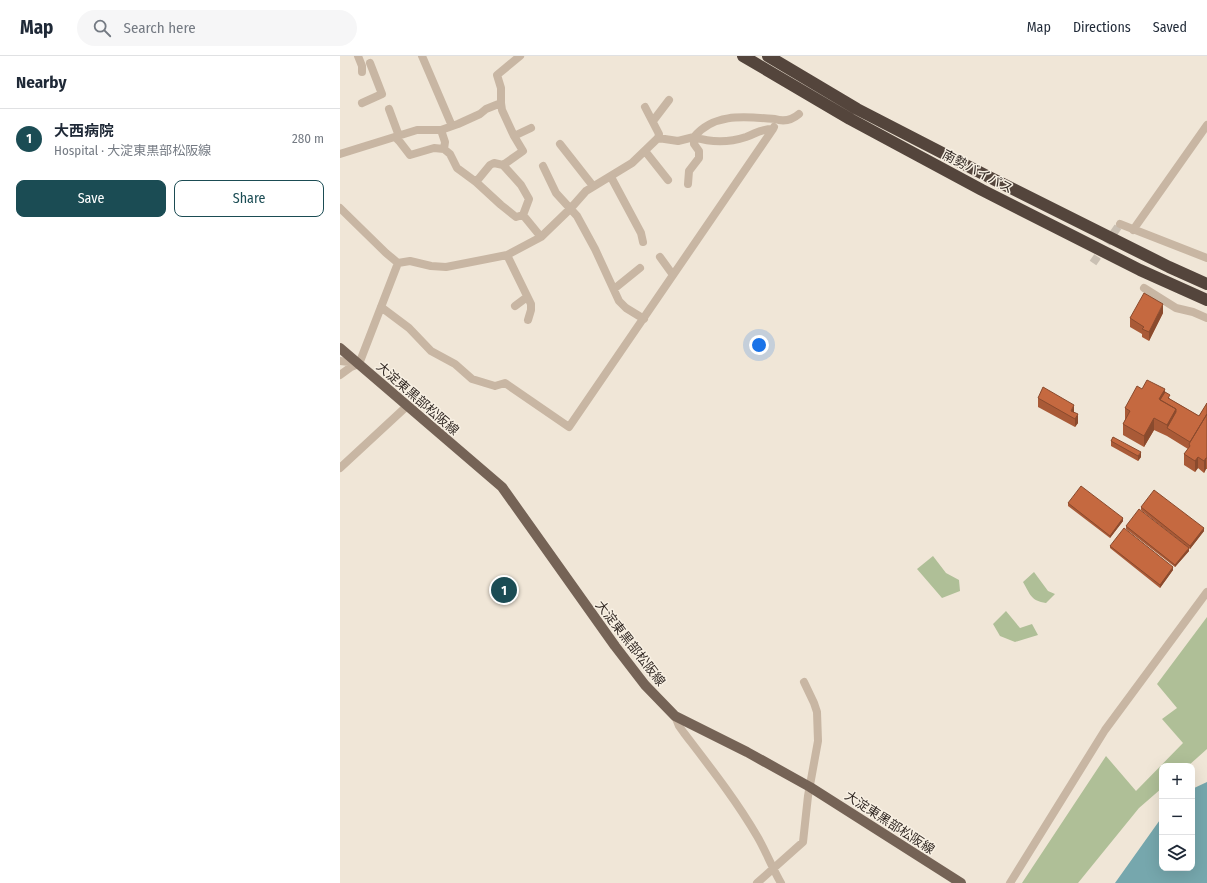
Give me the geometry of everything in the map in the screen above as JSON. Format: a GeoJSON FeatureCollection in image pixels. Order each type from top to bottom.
{"type":"FeatureCollection","features":[{"type":"Feature","properties":{"kind":"highway","name":"南勢バイパス"},"geometry":{"type":"LineString","coordinates":[[742,56],[850,119],[982,190],[1140,270],[1207,300]]}},
{"type":"Feature","properties":{"kind":"highway","name":"南勢バイパス"},"geometry":{"type":"LineString","coordinates":[[768,56],[857,109],[996,181],[1169,267],[1207,284]]}},
{"type":"Feature","properties":{"kind":"main road","name":"大淀東黒部松阪線"},"geometry":{"type":"LineString","coordinates":[[340,348],[502,487],[615,646],[646,685],[675,716],[747,752],[810,787],[961,883]]}},
{"type":"Feature","properties":{"kind":"street"},"geometry":{"type":"LineString","coordinates":[[358,56],[367,66],[382,94],[362,103]]}},
{"type":"Feature","properties":{"kind":"street"},"geometry":{"type":"LineString","coordinates":[[422,56],[452,126]]}},
{"type":"Feature","properties":{"kind":"street"},"geometry":{"type":"LineString","coordinates":[[503,165],[522,151],[502,110],[501,88],[497,75],[520,56]]}},
{"type":"Feature","properties":{"kind":"street"},"geometry":{"type":"LineString","coordinates":[[652,121],[669,100]]}},
{"type":"Feature","properties":{"kind":"street"},"geometry":{"type":"LineString","coordinates":[[340,154],[417,130],[441,130],[501,103]]}},
{"type":"Feature","properties":{"kind":"street"},"geometry":{"type":"LineString","coordinates":[[340,208],[398,263],[410,261],[446,268],[507,255],[541,237],[586,191],[632,163],[658,138],[659,134],[645,106]]}},
{"type":"Feature","properties":{"kind":"street"},"geometry":{"type":"LineString","coordinates":[[388,109],[397,137],[410,155],[434,148],[444,149],[450,154],[457,168],[476,182],[516,217],[523,215]]}},
{"type":"Feature","properties":{"kind":"street"},"geometry":{"type":"LineString","coordinates":[[688,184],[689,171],[699,158],[699,151],[694,144],[694,137],[699,130],[708,125],[732,117],[775,119],[781,121],[794,119],[799,114]]}},
{"type":"Feature","properties":{"kind":"street"},"geometry":{"type":"LineString","coordinates":[[381,307],[409,328],[431,351],[455,364],[466,372],[472,379],[494,386],[504,383],[569,427],[772,129],[781,121]]}},
{"type":"Feature","properties":{"kind":"street"},"geometry":{"type":"LineString","coordinates":[[1133,230],[1207,125]]}},
{"type":"Feature","properties":{"kind":"street"},"geometry":{"type":"LineString","coordinates":[[514,136],[531,128]]}},
{"type":"Feature","properties":{"kind":"street"},"geometry":{"type":"LineString","coordinates":[[658,138],[678,140],[694,137],[704,140],[724,142],[746,137],[763,129],[772,129]]}},
{"type":"Feature","properties":{"kind":"street"},"geometry":{"type":"LineString","coordinates":[[441,130],[445,142],[444,149]]}},
{"type":"Feature","properties":{"kind":"street"},"geometry":{"type":"LineString","coordinates":[[560,144],[593,186]]}},
{"type":"Feature","properties":{"kind":"street"},"geometry":{"type":"LineString","coordinates":[[645,151],[668,180]]}},
{"type":"Feature","properties":{"kind":"street"},"geometry":{"type":"LineString","coordinates":[[476,182],[490,165],[494,163],[503,165],[521,185],[529,198],[523,215]]}},
{"type":"Feature","properties":{"kind":"street"},"geometry":{"type":"LineString","coordinates":[[543,166],[556,193],[577,216],[595,249],[619,301],[626,308],[644,319]]}},
{"type":"Feature","properties":{"kind":"street"},"geometry":{"type":"LineString","coordinates":[[611,177],[641,233],[643,242]]}},
{"type":"Feature","properties":{"kind":"street"},"geometry":{"type":"LineString","coordinates":[[523,215],[541,237]]}},
{"type":"Feature","properties":{"kind":"street"},"geometry":{"type":"LineString","coordinates":[[1120,224],[1207,258]]}},
{"type":"Feature","properties":{"kind":"street"},"geometry":{"type":"LineString","coordinates":[[507,255],[531,304],[528,320]]}},
{"type":"Feature","properties":{"kind":"street"},"geometry":{"type":"LineString","coordinates":[[660,257],[673,275]]}},
{"type":"Feature","properties":{"kind":"street"},"geometry":{"type":"LineString","coordinates":[[340,375],[351,367],[359,364],[398,263]]}},
{"type":"Feature","properties":{"kind":"street"},"geometry":{"type":"LineString","coordinates":[[614,289],[640,268]]}},
{"type":"Feature","properties":{"kind":"street"},"geometry":{"type":"LineString","coordinates":[[1144,288],[1176,308],[1207,318]]}},
{"type":"Feature","properties":{"kind":"street"},"geometry":{"type":"LineString","coordinates":[[515,306],[527,296]]}},
{"type":"Feature","properties":{"kind":"street"},"geometry":{"type":"LineString","coordinates":[[340,361],[359,364]]}},
{"type":"Feature","properties":{"kind":"street"},"geometry":{"type":"LineString","coordinates":[[340,468],[407,406]]}},
{"type":"Feature","properties":{"kind":"street"},"geometry":{"type":"LineString","coordinates":[[1010,883],[1105,730],[1207,592]]}},
{"type":"Feature","properties":{"kind":"street"},"geometry":{"type":"LineString","coordinates":[[757,883],[803,842],[808,796],[818,741],[817,712],[804,682]]}},
{"type":"Feature","properties":{"kind":"street"},"geometry":{"type":"LineString","coordinates":[[675,716],[679,726],[734,800],[758,838],[781,883]]}},
{"type":"Feature","properties":{"kind":"green space"},"geometry":{"type":"Polygon","coordinates":[[[933,556],[946,573],[959,580],[960,591],[942,598],[917,569],[933,556]]]}},
{"type":"Feature","properties":{"kind":"green space"},"geometry":{"type":"Polygon","coordinates":[[[1034,572],[1048,591],[1055,594],[1046,603],[1034,599],[1023,582],[1034,572]]]}},
{"type":"Feature","properties":{"kind":"green space"},"geometry":{"type":"Polygon","coordinates":[[[1006,611],[1020,628],[1032,624],[1038,635],[1015,642],[1000,636],[993,624],[1006,611]]]}},
{"type":"Feature","properties":{"kind":"green space"},"geometry":{"type":"Polygon","coordinates":[[[1207,617],[1207,749],[1191,763],[1163,763],[1183,743],[1162,719],[1177,708],[1157,684],[1207,617]]]}},
{"type":"Feature","properties":{"kind":"green space"},"geometry":{"type":"Polygon","coordinates":[[[1106,756],[1136,791],[1159,768],[1159,791],[1139,808],[1078,883],[1022,883],[1106,756]]]}},
{"type":"Feature","properties":{"kind":"water"},"geometry":{"type":"Polygon","coordinates":[[[1207,782],[1207,883],[1115,883],[1159,821],[1159,871],[1195,871],[1195,788],[1207,782]]]}},
{"type":"Feature","properties":{"kind":"building"},"geometry":{"type":"Polygon","coordinates":[[[1144,293],[1163,304],[1149,332],[1142,329],[1144,327],[1130,318],[1144,293]]]}},
{"type":"Feature","properties":{"kind":"building"},"geometry":{"type":"Polygon","coordinates":[[[1147,380],[1165,389],[1159,399],[1176,409],[1167,425],[1154,418],[1144,436],[1123,424],[1130,411],[1125,408],[1137,386],[1142,389],[1147,380]]]}},
{"type":"Feature","properties":{"kind":"building"},"geometry":{"type":"Polygon","coordinates":[[[1043,387],[1074,405],[1071,411],[1078,414],[1075,419],[1038,398],[1043,387]]]}},
{"type":"Feature","properties":{"kind":"building"},"geometry":{"type":"Polygon","coordinates":[[[1165,392],[1170,395],[1168,398],[1199,416],[1207,403],[1207,414],[1190,442],[1167,428],[1176,412],[1176,409],[1160,400],[1165,392]]]}},
{"type":"Feature","properties":{"kind":"building"},"geometry":{"type":"Polygon","coordinates":[[[1207,414],[1207,458],[1204,461],[1198,457],[1195,461],[1184,454],[1190,446],[1189,444],[1207,414]]]}},
{"type":"Feature","properties":{"kind":"building"},"geometry":{"type":"Polygon","coordinates":[[[1113,437],[1141,452],[1138,456],[1111,441],[1113,437]]]}},
{"type":"Feature","properties":{"kind":"building"},"geometry":{"type":"Polygon","coordinates":[[[1081,486],[1123,518],[1110,536],[1068,503],[1081,486]]]}},
{"type":"Feature","properties":{"kind":"building"},"geometry":{"type":"Polygon","coordinates":[[[1154,490],[1204,528],[1190,546],[1141,507],[1154,490]]]}},
{"type":"Feature","properties":{"kind":"building"},"geometry":{"type":"Polygon","coordinates":[[[1139,509],[1189,548],[1175,565],[1126,526],[1139,509]]]}},
{"type":"Feature","properties":{"kind":"building"},"geometry":{"type":"Polygon","coordinates":[[[1124,528],[1173,567],[1160,585],[1110,546],[1124,528]]]}},
{"type":"Feature","properties":{"kind":"tunnel"},"geometry":{"type":"LineString","coordinates":[[1093,263],[1120,224]]}},
{"type":"Feature","properties":{"kind":"place","name":"大西病院"},"geometry":{"type":"Point","coordinates":[504,590]}}]}
